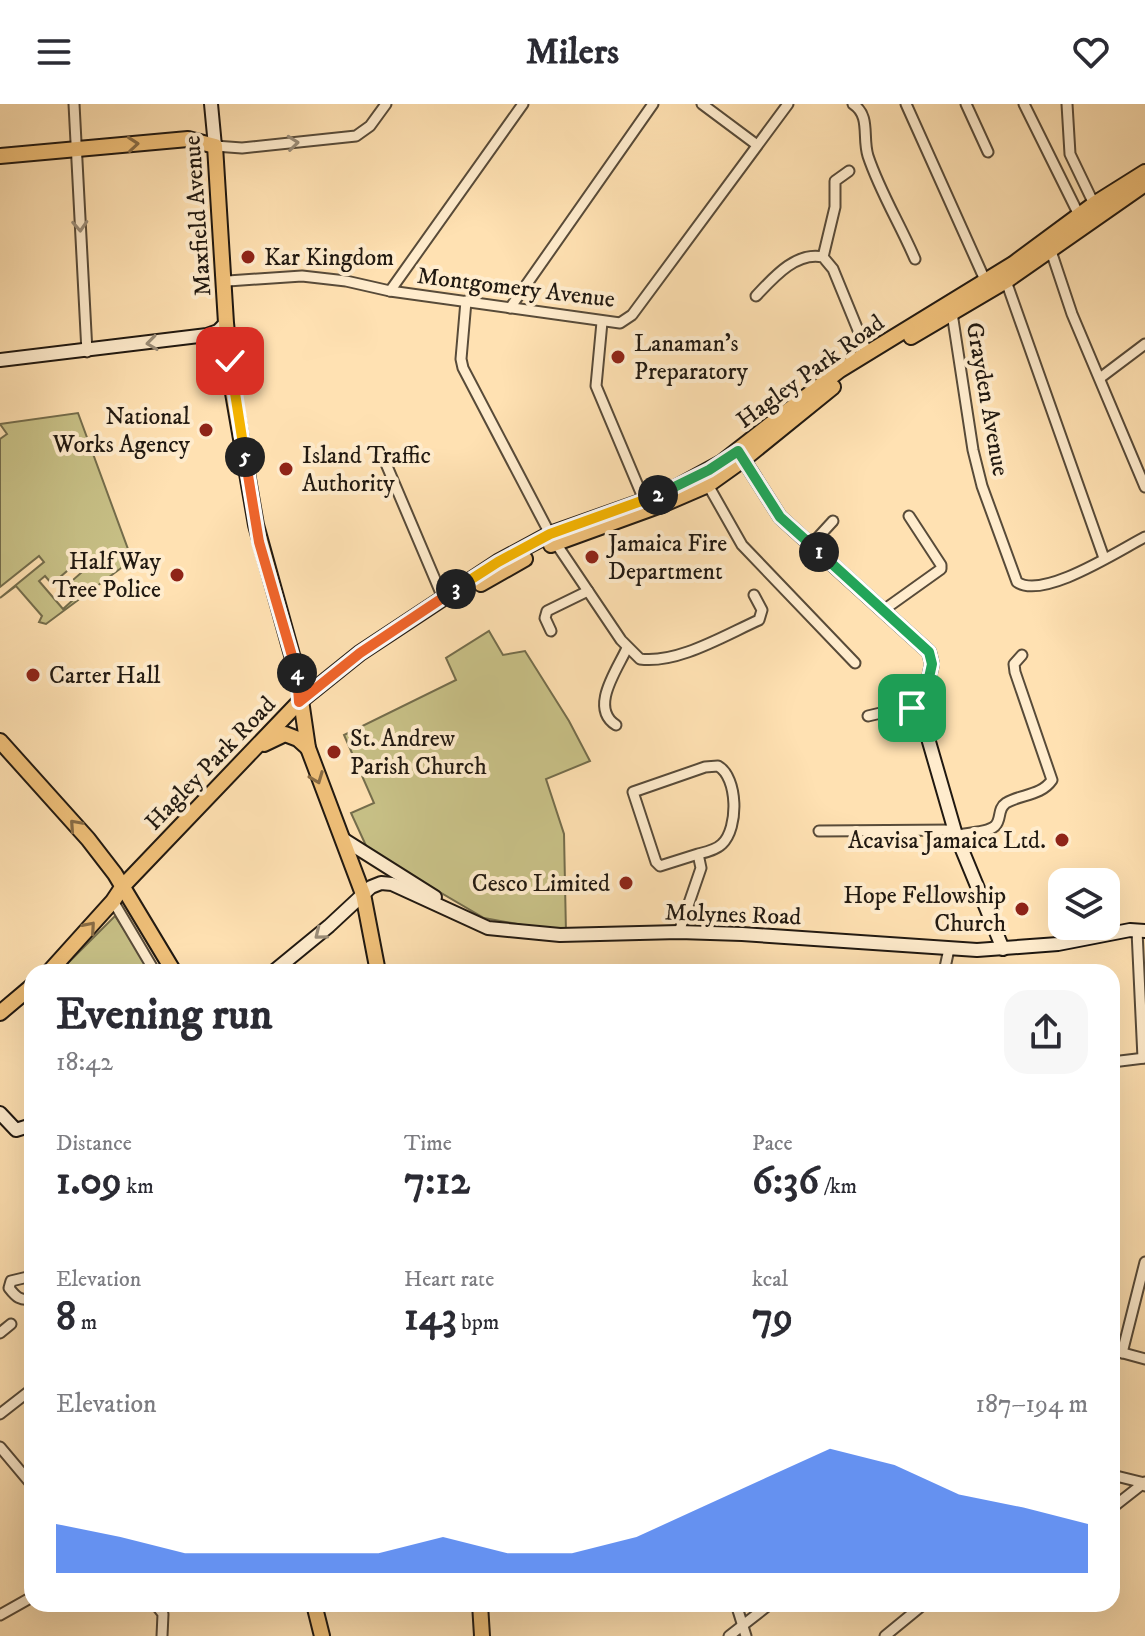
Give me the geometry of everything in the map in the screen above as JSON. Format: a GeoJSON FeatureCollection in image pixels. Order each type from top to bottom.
{"type":"FeatureCollection","features":[{"type":"Feature","properties":{"kind":"main road","name":"Maxfield Avenue"},"geometry":{"type":"LineString","coordinates":[[211,104],[233,393],[256,525],[297,673],[308,748],[363,894],[376,964]]}},
{"type":"Feature","properties":{"kind":"main road"},"geometry":{"type":"LineString","coordinates":[[0,156],[188,139],[215,146]]}},
{"type":"Feature","properties":{"kind":"main road","name":"Hagley Park Road"},"geometry":{"type":"LineString","coordinates":[[60,964],[123,886],[249,752],[360,653],[498,562],[687,482],[741,455],[844,378],[1006,281],[1079,215],[1145,172]]}},
{"type":"Feature","properties":{"kind":"main road","name":"Hagley Park Road"},"geometry":{"type":"LineString","coordinates":[[300,707],[381,648],[553,538],[664,504],[708,485],[867,352],[1145,184]]}},
{"type":"Feature","properties":{"kind":"main road"},"geometry":{"type":"LineString","coordinates":[[0,360],[87,352],[213,334],[226,323]]}},
{"type":"Feature","properties":{"kind":"main road"},"geometry":{"type":"LineString","coordinates":[[741,455],[780,517],[885,609],[924,646],[931,657],[921,714],[956,833],[1003,949]]}},
{"type":"Feature","properties":{"kind":"main road"},"geometry":{"type":"LineString","coordinates":[[249,752],[285,734],[298,739],[308,748]]}},
{"type":"Feature","properties":{"kind":"main road"},"geometry":{"type":"LineString","coordinates":[[0,741],[88,839],[123,886],[169,964]]}},
{"type":"Feature","properties":{"kind":"main road","name":"Molynes Road"},"geometry":{"type":"LineString","coordinates":[[343,839],[435,897],[499,929],[584,936],[679,932],[742,934],[949,949],[1003,949],[1058,944],[1141,931]]}},
{"type":"Feature","properties":{"kind":"main road"},"geometry":{"type":"LineString","coordinates":[[283,964],[376,884],[386,883],[457,916],[499,929]]}},
{"type":"Feature","properties":{"kind":"main road"},"geometry":{"type":"LineString","coordinates":[[0,1013],[24,993]]}},
{"type":"Feature","properties":{"kind":"main road"},"geometry":{"type":"LineString","coordinates":[[0,1113],[16,1130],[24,1128]]}},
{"type":"Feature","properties":{"kind":"main road"},"geometry":{"type":"LineString","coordinates":[[316,1612],[322,1636]]}},
{"type":"Feature","properties":{"kind":"main road"},"geometry":{"type":"LineString","coordinates":[[480,1612],[482,1636]]}},
{"type":"Feature","properties":{"kind":"street"},"geometry":{"type":"LineString","coordinates":[[74,104],[87,352]]}},
{"type":"Feature","properties":{"kind":"street"},"geometry":{"type":"LineString","coordinates":[[215,146],[242,148],[356,136],[370,126],[386,104]]}},
{"type":"Feature","properties":{"kind":"street"},"geometry":{"type":"LineString","coordinates":[[390,291],[523,104]]}},
{"type":"Feature","properties":{"kind":"street"},"geometry":{"type":"LineString","coordinates":[[510,308],[653,104]]}},
{"type":"Feature","properties":{"kind":"street"},"geometry":{"type":"LineString","coordinates":[[702,104],[757,145]]}},
{"type":"Feature","properties":{"kind":"street","name":"Montgomery Avenue"},"geometry":{"type":"LineString","coordinates":[[228,281],[302,276],[620,323],[632,315],[788,104]]}},
{"type":"Feature","properties":{"kind":"street"},"geometry":{"type":"LineString","coordinates":[[853,104],[864,116],[868,155],[915,259]]}},
{"type":"Feature","properties":{"kind":"street"},"geometry":{"type":"LineString","coordinates":[[906,104],[985,280]]}},
{"type":"Feature","properties":{"kind":"street"},"geometry":{"type":"LineString","coordinates":[[966,104],[988,152]]}},
{"type":"Feature","properties":{"kind":"street"},"geometry":{"type":"LineString","coordinates":[[1024,104],[1079,215]]}},
{"type":"Feature","properties":{"kind":"street"},"geometry":{"type":"LineString","coordinates":[[1067,104],[1070,154],[1094,204]]}},
{"type":"Feature","properties":{"kind":"street"},"geometry":{"type":"LineString","coordinates":[[823,257],[835,207],[835,181],[849,171]]}},
{"type":"Feature","properties":{"kind":"street"},"geometry":{"type":"LineString","coordinates":[[1048,244],[1072,314],[1145,487]]}},
{"type":"Feature","properties":{"kind":"street"},"geometry":{"type":"LineString","coordinates":[[756,296],[787,267],[807,257],[823,257]]}},
{"type":"Feature","properties":{"kind":"street"},"geometry":{"type":"LineString","coordinates":[[823,257],[833,269],[867,352]]}},
{"type":"Feature","properties":{"kind":"street"},"geometry":{"type":"LineString","coordinates":[[1006,281],[1104,558],[1145,537]]}},
{"type":"Feature","properties":{"kind":"street"},"geometry":{"type":"LineString","coordinates":[[466,301],[463,368],[553,538],[635,657],[647,660],[685,652],[762,617],[754,595]]}},
{"type":"Feature","properties":{"kind":"street","name":"Grayden Avenue"},"geometry":{"type":"LineString","coordinates":[[952,313],[973,450],[982,486],[1017,582],[1025,587],[1046,585],[1104,558]]}},
{"type":"Feature","properties":{"kind":"street"},"geometry":{"type":"LineString","coordinates":[[602,322],[595,380],[644,500]]}},
{"type":"Feature","properties":{"kind":"street"},"geometry":{"type":"LineString","coordinates":[[1100,378],[1145,344]]}},
{"type":"Feature","properties":{"kind":"street"},"geometry":{"type":"LineString","coordinates":[[381,452],[443,598]]}},
{"type":"Feature","properties":{"kind":"street"},"geometry":{"type":"LineString","coordinates":[[708,485],[742,545],[855,663]]}},
{"type":"Feature","properties":{"kind":"street"},"geometry":{"type":"LineString","coordinates":[[885,609],[941,569],[909,516]]}},
{"type":"Feature","properties":{"kind":"street"},"geometry":{"type":"LineString","coordinates":[[811,545],[833,521]]}},
{"type":"Feature","properties":{"kind":"street"},"geometry":{"type":"LineString","coordinates":[[551,631],[545,618],[547,611],[588,591]]}},
{"type":"Feature","properties":{"kind":"street"},"geometry":{"type":"LineString","coordinates":[[616,725],[607,717],[604,703],[627,648]]}},
{"type":"Feature","properties":{"kind":"street"},"geometry":{"type":"LineString","coordinates":[[819,831],[956,833],[992,827],[1005,804],[1040,791],[1052,780],[1015,672],[1014,664],[1022,655]]}},
{"type":"Feature","properties":{"kind":"street"},"geometry":{"type":"LineString","coordinates":[[868,716],[906,707],[921,714]]}},
{"type":"Feature","properties":{"kind":"street"},"geometry":{"type":"LineString","coordinates":[[718,766],[726,771],[731,789],[732,827],[721,845],[698,854],[660,866],[633,792],[705,767],[718,766]]}},
{"type":"Feature","properties":{"kind":"street"},"geometry":{"type":"LineString","coordinates":[[679,932],[701,868],[698,854]]}},
{"type":"Feature","properties":{"kind":"street"},"geometry":{"type":"LineString","coordinates":[[113,901],[150,964]]}},
{"type":"Feature","properties":{"kind":"street"},"geometry":{"type":"LineString","coordinates":[[1120,1061],[1144,1058],[1141,931]]}},
{"type":"Feature","properties":{"kind":"street"},"geometry":{"type":"LineString","coordinates":[[946,964],[949,949]]}},
{"type":"Feature","properties":{"kind":"street"},"geometry":{"type":"LineString","coordinates":[[1120,1342],[1145,1262]]}},
{"type":"Feature","properties":{"kind":"street"},"geometry":{"type":"LineString","coordinates":[[24,1278],[11,1281],[9,1288],[15,1296],[24,1300]]}},
{"type":"Feature","properties":{"kind":"street"},"geometry":{"type":"LineString","coordinates":[[0,1333],[11,1324]]}},
{"type":"Feature","properties":{"kind":"street"},"geometry":{"type":"LineString","coordinates":[[1120,1353],[1145,1359]]}},
{"type":"Feature","properties":{"kind":"street"},"geometry":{"type":"LineString","coordinates":[[0,1414],[24,1395]]}},
{"type":"Feature","properties":{"kind":"street"},"geometry":{"type":"LineString","coordinates":[[0,1447],[24,1476]]}},
{"type":"Feature","properties":{"kind":"street"},"geometry":{"type":"LineString","coordinates":[[1120,1477],[1145,1484]]}},
{"type":"Feature","properties":{"kind":"street"},"geometry":{"type":"LineString","coordinates":[[1120,1502],[1145,1484]]}},
{"type":"Feature","properties":{"kind":"street"},"geometry":{"type":"LineString","coordinates":[[0,1615],[24,1602]]}},
{"type":"Feature","properties":{"kind":"street"},"geometry":{"type":"LineString","coordinates":[[161,1612],[162,1636]]}},
{"type":"Feature","properties":{"kind":"street"},"geometry":{"type":"LineString","coordinates":[[729,1636],[744,1631],[762,1612]]}},
{"type":"Feature","properties":{"kind":"street"},"geometry":{"type":"LineString","coordinates":[[885,1636],[914,1612]]}},
{"type":"Feature","properties":{"kind":"shaded area"},"geometry":{"type":"Polygon","coordinates":[[[78,413],[132,560],[46,624],[39,622],[42,616],[16,586],[0,598],[44,562],[39,556],[0,587],[0,439],[7,434],[0,424],[78,413]],[[82,558],[52,584],[45,576],[39,581],[63,609],[84,590],[79,585],[63,598],[58,593],[89,566],[82,558]]]}},
{"type":"Feature","properties":{"kind":"shaded area"},"geometry":{"type":"Polygon","coordinates":[[[489,631],[503,655],[525,651],[590,761],[546,779],[564,834],[566,933],[484,918],[368,850],[351,813],[374,803],[344,735],[456,680],[446,658],[489,631]]]}},
{"type":"Feature","properties":{"kind":"shaded area"},"geometry":{"type":"Polygon","coordinates":[[[115,916],[147,964],[67,964],[115,916]]]}},
{"type":"Feature","properties":{"kind":"place","name":"Kar Kingdom"},"geometry":{"type":"Point","coordinates":[248,257]}},
{"type":"Feature","properties":{"kind":"place","name":"Lanaman's Preparatory"},"geometry":{"type":"Point","coordinates":[618,357]}},
{"type":"Feature","properties":{"kind":"place","name":"National Works Agency"},"geometry":{"type":"Point","coordinates":[206,430]}},
{"type":"Feature","properties":{"kind":"place","name":"Island Traffic Authority"},"geometry":{"type":"Point","coordinates":[286,469]}},
{"type":"Feature","properties":{"kind":"place","name":"Jamaica Fire Department"},"geometry":{"type":"Point","coordinates":[592,557]}},
{"type":"Feature","properties":{"kind":"place","name":"Half Way Tree Police"},"geometry":{"type":"Point","coordinates":[177,575]}},
{"type":"Feature","properties":{"kind":"place","name":"Carter Hall"},"geometry":{"type":"Point","coordinates":[33,675]}},
{"type":"Feature","properties":{"kind":"place","name":"St. Andrew Parish Church"},"geometry":{"type":"Point","coordinates":[334,752]}},
{"type":"Feature","properties":{"kind":"place","name":"Acavisa Jamaica Ltd."},"geometry":{"type":"Point","coordinates":[1062,840]}},
{"type":"Feature","properties":{"kind":"place","name":"Cesco Limited"},"geometry":{"type":"Point","coordinates":[626,883]}},
{"type":"Feature","properties":{"kind":"place","name":"Hope Fellowship Church"},"geometry":{"type":"Point","coordinates":[1022,909]}},
{"type":"Feature","properties":{"kind":"route"},"geometry":{"type":"LineString","coordinates":[[230,361],[259,542],[297,673],[299,702],[360,653],[498,562],[550,534],[666,493],[738,451],[780,517],[929,652],[932,664],[921,714],[912,708]]}}]}
